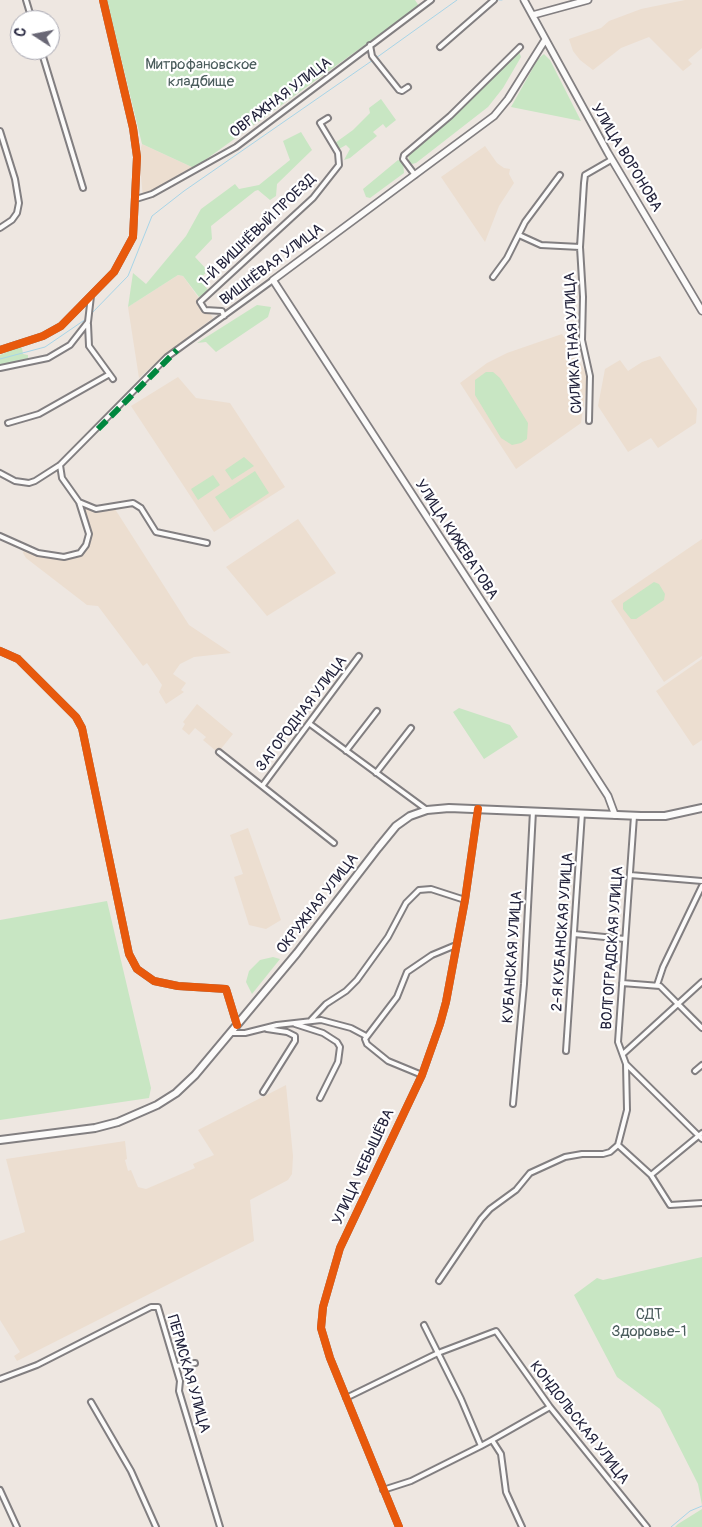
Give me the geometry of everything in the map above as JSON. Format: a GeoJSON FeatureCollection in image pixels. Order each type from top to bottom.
{"type":"FeatureCollection","features":[{"type":"Feature","properties":{"kind":"main road","name":"УЛИЦА ВОРОНОВА"},"geometry":{"type":"LineString","coordinates":[[524,0],[611,160],[702,311]]}},
{"type":"Feature","properties":{"kind":"main road"},"geometry":{"type":"LineString","coordinates":[[533,15],[583,1]]}},
{"type":"Feature","properties":{"kind":"main road","name":"ВИШНЁВАЯ УЛИЦА"},"geometry":{"type":"LineString","coordinates":[[273,280],[502,108],[545,40]]}},
{"type":"Feature","properties":{"kind":"main road","name":"УЛИЦА КИЖЕВАТОВА"},"geometry":{"type":"LineString","coordinates":[[273,280],[608,796],[615,816]]}},
{"type":"Feature","properties":{"kind":"main road","name":"ОКРУЖНАЯ УЛИЦА"},"geometry":{"type":"LineString","coordinates":[[0,1140],[95,1128],[142,1112],[176,1093],[195,1075],[231,1033],[396,826],[410,816],[427,810],[449,808],[615,816],[664,816],[702,808]]}},
{"type":"Feature","properties":{"kind":"street"},"geometry":{"type":"LineString","coordinates":[[0,350],[49,333],[61,326],[114,272],[130,247],[135,227],[138,169],[133,128],[103,0]]}},
{"type":"Feature","properties":{"kind":"street","name":"ОВРАЖНАЯ УЛИЦА"},"geometry":{"type":"LineString","coordinates":[[136,199],[152,194],[236,146],[431,0]]}},
{"type":"Feature","properties":{"kind":"street"},"geometry":{"type":"LineString","coordinates":[[440,47],[494,0]]}},
{"type":"Feature","properties":{"kind":"street"},"geometry":{"type":"LineString","coordinates":[[370,45],[372,56],[399,90],[402,92],[408,87]]}},
{"type":"Feature","properties":{"kind":"street"},"geometry":{"type":"LineString","coordinates":[[415,175],[403,159],[404,155],[450,116],[520,47]]}},
{"type":"Feature","properties":{"kind":"street"},"geometry":{"type":"LineString","coordinates":[[44,60],[83,188]]}},
{"type":"Feature","properties":{"kind":"street","name":"1-Й ВИШНЁВЫЙ ПРОЕЗД"},"geometry":{"type":"LineString","coordinates":[[224,316],[222,312],[205,310],[200,302],[313,198],[337,168],[340,161],[338,153],[320,124],[328,118]]}},
{"type":"Feature","properties":{"kind":"street"},"geometry":{"type":"LineString","coordinates":[[0,131],[15,179],[19,203],[17,213],[12,220],[0,228]]}},
{"type":"Feature","properties":{"kind":"street","name":"СИЛИКАТНАЯ УЛИЦА"},"geometry":{"type":"LineString","coordinates":[[589,421],[590,376],[582,340],[583,297],[580,247],[585,175],[611,160]]}},
{"type":"Feature","properties":{"kind":"street"},"geometry":{"type":"LineString","coordinates":[[493,277],[507,258],[525,222],[560,176]]}},
{"type":"Feature","properties":{"kind":"street"},"geometry":{"type":"LineString","coordinates":[[519,235],[541,245],[580,247]]}},
{"type":"Feature","properties":{"kind":"street","name":"ВИШНЁВАЯ УЛИЦА"},"geometry":{"type":"LineString","coordinates":[[0,473],[15,481],[29,483],[60,465],[167,357],[273,280]]}},
{"type":"Feature","properties":{"kind":"street"},"geometry":{"type":"LineString","coordinates":[[91,296],[88,322],[90,346],[108,375],[113,379]]}},
{"type":"Feature","properties":{"kind":"street"},"geometry":{"type":"LineString","coordinates":[[0,368],[48,358],[66,348],[88,322]]}},
{"type":"Feature","properties":{"kind":"street"},"geometry":{"type":"LineString","coordinates":[[8,423],[39,414],[108,375]]}},
{"type":"Feature","properties":{"kind":"street"},"geometry":{"type":"LineString","coordinates":[[0,536],[38,553],[64,557],[75,556],[80,553],[86,545],[89,534],[79,502],[62,478],[60,465]]}},
{"type":"Feature","properties":{"kind":"street"},"geometry":{"type":"LineString","coordinates":[[79,502],[96,508],[133,503],[141,508],[156,532],[206,542]]}},
{"type":"Feature","properties":{"kind":"street"},"geometry":{"type":"LineString","coordinates":[[0,651],[18,659],[76,717],[82,728],[129,954],[138,969],[154,981],[178,986],[226,989],[237,1025]]}},
{"type":"Feature","properties":{"kind":"street","name":"ЗАГОРОДНАЯ УЛИЦА"},"geometry":{"type":"LineString","coordinates":[[263,785],[360,656]]}},
{"type":"Feature","properties":{"kind":"street"},"geometry":{"type":"LineString","coordinates":[[346,751],[377,711]]}},
{"type":"Feature","properties":{"kind":"street"},"geometry":{"type":"LineString","coordinates":[[310,724],[427,810]]}},
{"type":"Feature","properties":{"kind":"street"},"geometry":{"type":"LineString","coordinates":[[376,773],[411,728]]}},
{"type":"Feature","properties":{"kind":"street"},"geometry":{"type":"LineString","coordinates":[[219,752],[249,778],[263,785],[280,802],[334,842]]}},
{"type":"Feature","properties":{"kind":"street","name":"УЛИЦА ЧЕБЫШЁВА"},"geometry":{"type":"LineString","coordinates":[[399,1527],[346,1398],[321,1328],[323,1307],[340,1248],[422,1075],[446,1002],[465,900],[478,809]]}},
{"type":"Feature","properties":{"kind":"street","name":"КУБАНСКАЯ УЛИЦА"},"geometry":{"type":"LineString","coordinates":[[513,1104],[524,984],[533,811]]}},
{"type":"Feature","properties":{"kind":"street","name":"2-Я КУБАНСКАЯ УЛИЦА"},"geometry":{"type":"LineString","coordinates":[[566,1051],[582,814]]}},
{"type":"Feature","properties":{"kind":"street","name":"ВОЛГОГРАДСКАЯ УЛИЦА"},"geometry":{"type":"LineString","coordinates":[[634,816],[618,1034],[622,1054],[626,1064],[701,1136]]}},
{"type":"Feature","properties":{"kind":"street"},"geometry":{"type":"LineString","coordinates":[[630,875],[702,881]]}},
{"type":"Feature","properties":{"kind":"street"},"geometry":{"type":"LineString","coordinates":[[657,985],[663,967],[702,886]]}},
{"type":"Feature","properties":{"kind":"street"},"geometry":{"type":"LineString","coordinates":[[311,1020],[326,1004],[346,991],[357,980],[382,945],[406,903],[419,890],[431,889],[465,900]]}},
{"type":"Feature","properties":{"kind":"street"},"geometry":{"type":"LineString","coordinates":[[574,934],[625,939]]}},
{"type":"Feature","properties":{"kind":"street"},"geometry":{"type":"LineString","coordinates":[[422,1075],[388,1061],[366,1044],[366,1036],[397,997],[407,972],[432,955],[456,945]]}},
{"type":"Feature","properties":{"kind":"street"},"geometry":{"type":"LineString","coordinates":[[622,1054],[702,982]]}},
{"type":"Feature","properties":{"kind":"street"},"geometry":{"type":"LineString","coordinates":[[622,983],[657,985],[666,990],[702,1028]]}},
{"type":"Feature","properties":{"kind":"street"},"geometry":{"type":"LineString","coordinates":[[231,1033],[311,1020],[332,1022],[351,1028],[366,1036]]}},
{"type":"Feature","properties":{"kind":"street"},"geometry":{"type":"LineString","coordinates":[[293,1023],[323,1033],[337,1042],[340,1047],[338,1062],[320,1098]]}},
{"type":"Feature","properties":{"kind":"street"},"geometry":{"type":"LineString","coordinates":[[263,1092],[296,1038],[287,1032],[264,1029]]}},
{"type":"Feature","properties":{"kind":"street"},"geometry":{"type":"LineString","coordinates":[[439,1280],[481,1219],[490,1209],[516,1190],[530,1173],[565,1157],[582,1154],[603,1154],[610,1152],[618,1146],[627,1110],[626,1064]]}},
{"type":"Feature","properties":{"kind":"street"},"geometry":{"type":"LineString","coordinates":[[695,1072],[702,1065]]}},
{"type":"Feature","properties":{"kind":"street"},"geometry":{"type":"LineString","coordinates":[[651,1175],[701,1136]]}},
{"type":"Feature","properties":{"kind":"street"},"geometry":{"type":"LineString","coordinates":[[618,1146],[651,1175],[670,1205],[702,1202]]}},
{"type":"Feature","properties":{"kind":"street","name":"ПЕРМСКАЯ УЛИЦА"},"geometry":{"type":"LineString","coordinates":[[0,1379],[37,1365],[151,1307],[158,1308],[176,1366],[180,1381],[180,1391],[220,1527]]}},
{"type":"Feature","properties":{"kind":"street"},"geometry":{"type":"LineString","coordinates":[[424,1324],[461,1398],[480,1446]]}},
{"type":"Feature","properties":{"kind":"street","name":"КОНДОЛЬСКАЯ УЛИЦА"},"geometry":{"type":"LineString","coordinates":[[438,1354],[496,1331],[550,1407],[647,1527]]}},
{"type":"Feature","properties":{"kind":"street"},"geometry":{"type":"LineString","coordinates":[[346,1398],[438,1354]]}},
{"type":"Feature","properties":{"kind":"street"},"geometry":{"type":"LineString","coordinates":[[176,1366],[194,1363]]}},
{"type":"Feature","properties":{"kind":"street"},"geometry":{"type":"LineString","coordinates":[[91,1402],[131,1471],[156,1527]]}},
{"type":"Feature","properties":{"kind":"street"},"geometry":{"type":"LineString","coordinates":[[383,1490],[411,1481],[492,1440],[550,1407]]}},
{"type":"Feature","properties":{"kind":"street"},"geometry":{"type":"LineString","coordinates":[[492,1440],[501,1454],[506,1492],[522,1527]]}},
{"type":"Feature","properties":{"kind":"street"},"geometry":{"type":"LineString","coordinates":[[0,1490],[17,1527]]}},
{"type":"Feature","properties":{"kind":"shaded area"},"geometry":{"type":"Polygon","coordinates":[[[685,0],[702,0],[702,48],[688,60],[692,64],[683,71],[649,37],[621,48],[593,70],[580,60],[573,51],[569,39],[601,28],[609,21],[641,9],[685,0]]]}},
{"type":"Feature","properties":{"kind":"shaded area"},"geometry":{"type":"Polygon","coordinates":[[[142,144],[194,168],[143,198],[139,154],[142,144]]]}},
{"type":"Feature","properties":{"kind":"shaded area"},"geometry":{"type":"Polygon","coordinates":[[[485,146],[497,163],[504,168],[510,169],[509,174],[514,183],[499,206],[485,242],[441,177],[485,146]]]}},
{"type":"Feature","properties":{"kind":"shaded area"},"geometry":{"type":"Polygon","coordinates":[[[178,275],[183,276],[213,318],[167,353],[139,378],[128,307],[178,275]]]}},
{"type":"Feature","properties":{"kind":"shaded area"},"geometry":{"type":"Polygon","coordinates":[[[562,334],[588,376],[581,423],[516,469],[460,383],[487,363],[507,353],[562,334]]]}},
{"type":"Feature","properties":{"kind":"shaded area"},"geometry":{"type":"Polygon","coordinates":[[[660,356],[697,409],[696,423],[658,448],[651,438],[628,452],[598,406],[605,369],[620,360],[628,371],[642,362],[660,356]]]}},
{"type":"Feature","properties":{"kind":"shaded area"},"geometry":{"type":"Polygon","coordinates":[[[178,377],[196,398],[230,403],[285,487],[214,532],[131,406],[178,377]]]}},
{"type":"Feature","properties":{"kind":"shaded area"},"geometry":{"type":"Polygon","coordinates":[[[83,506],[96,510],[115,509],[189,625],[231,653],[194,657],[180,664],[173,674],[186,683],[181,690],[184,692],[166,704],[159,692],[162,685],[147,663],[143,666],[98,606],[87,605],[26,558],[23,553],[24,549],[38,555],[63,559],[82,554],[88,546],[91,534],[83,506]]]}},
{"type":"Feature","properties":{"kind":"shaded area"},"geometry":{"type":"Polygon","coordinates":[[[298,519],[336,573],[267,616],[226,567],[298,519]]]}},
{"type":"Feature","properties":{"kind":"shaded area"},"geometry":{"type":"Polygon","coordinates":[[[702,539],[702,656],[664,682],[611,601],[702,539]]]}},
{"type":"Feature","properties":{"kind":"shaded area"},"geometry":{"type":"Polygon","coordinates":[[[702,659],[702,740],[693,746],[656,691],[702,659]]]}},
{"type":"Feature","properties":{"kind":"shaded area"},"geometry":{"type":"Polygon","coordinates":[[[197,704],[233,734],[220,750],[218,748],[216,751],[203,740],[206,737],[195,728],[189,735],[182,729],[185,724],[183,722],[197,704]]]}},
{"type":"Feature","properties":{"kind":"shaded area"},"geometry":{"type":"Polygon","coordinates":[[[248,828],[281,920],[266,929],[249,925],[234,877],[243,874],[230,835],[248,828]]]}},
{"type":"Feature","properties":{"kind":"shaded area"},"geometry":{"type":"Polygon","coordinates":[[[286,1085],[293,1156],[292,1174],[288,1180],[250,1200],[254,1241],[17,1361],[14,1356],[20,1352],[0,1320],[0,1241],[25,1232],[6,1159],[125,1141],[127,1159],[125,1160],[128,1171],[131,1170],[138,1187],[146,1189],[195,1168],[193,1164],[214,1155],[198,1130],[286,1085]]]}},
{"type":"Feature","properties":{"kind":"green space","name":"Митрофановское кладбище"},"geometry":{"type":"Polygon","coordinates":[[[107,0],[415,0],[419,6],[194,168],[142,144],[107,0]]]}},
{"type":"Feature","properties":{"kind":"green space"},"geometry":{"type":"Polygon","coordinates":[[[519,51],[521,57],[503,88],[488,107],[416,163],[412,164],[409,162],[408,154],[450,119],[490,75],[519,51]]]}},
{"type":"Feature","properties":{"kind":"green space"},"geometry":{"type":"Polygon","coordinates":[[[544,54],[550,60],[581,121],[511,107],[538,59],[544,54]]]}},
{"type":"Feature","properties":{"kind":"green space"},"geometry":{"type":"Polygon","coordinates":[[[381,99],[396,120],[386,128],[383,124],[373,132],[377,136],[350,158],[344,160],[350,149],[346,145],[339,149],[335,143],[353,130],[370,113],[369,108],[381,99]]]}},
{"type":"Feature","properties":{"kind":"green space"},"geometry":{"type":"Polygon","coordinates":[[[301,132],[312,150],[277,184],[276,196],[270,200],[258,190],[255,191],[211,226],[212,239],[195,257],[208,271],[199,279],[209,291],[199,297],[183,276],[178,275],[128,307],[133,273],[146,284],[186,236],[201,209],[235,184],[239,189],[259,185],[290,160],[283,141],[301,132]]]}},
{"type":"Feature","properties":{"kind":"green space"},"geometry":{"type":"Polygon","coordinates":[[[398,160],[403,162],[404,173],[370,198],[366,197],[363,189],[398,160]]]}},
{"type":"Feature","properties":{"kind":"green space"},"geometry":{"type":"Polygon","coordinates":[[[257,305],[271,307],[268,317],[216,352],[206,342],[197,343],[257,305]]]}},
{"type":"Feature","properties":{"kind":"green space"},"geometry":{"type":"Polygon","coordinates":[[[17,348],[22,348],[23,354],[28,355],[28,360],[0,365],[0,355],[17,348]]]}},
{"type":"Feature","properties":{"kind":"green space"},"geometry":{"type":"Polygon","coordinates":[[[486,372],[493,372],[500,378],[528,423],[527,439],[521,443],[512,445],[501,438],[475,395],[475,380],[486,372]]]}},
{"type":"Feature","properties":{"kind":"green space"},"geometry":{"type":"Polygon","coordinates":[[[244,457],[254,466],[232,480],[225,470],[244,457]]]}},
{"type":"Feature","properties":{"kind":"green space"},"geometry":{"type":"Polygon","coordinates":[[[255,471],[269,493],[230,519],[215,497],[255,471]]]}},
{"type":"Feature","properties":{"kind":"green space"},"geometry":{"type":"Polygon","coordinates":[[[213,475],[220,485],[198,500],[191,489],[213,475]]]}},
{"type":"Feature","properties":{"kind":"green space"},"geometry":{"type":"Polygon","coordinates":[[[654,582],[659,584],[665,594],[664,600],[636,619],[631,619],[623,609],[623,603],[654,582]]]}},
{"type":"Feature","properties":{"kind":"green space"},"geometry":{"type":"Polygon","coordinates":[[[459,708],[510,725],[518,737],[484,759],[453,712],[459,708]]]}},
{"type":"Feature","properties":{"kind":"green space"},"geometry":{"type":"Polygon","coordinates":[[[107,901],[151,1088],[149,1098],[0,1120],[0,920],[107,901]]]}},
{"type":"Feature","properties":{"kind":"green space"},"geometry":{"type":"Polygon","coordinates":[[[273,957],[280,959],[252,994],[246,982],[249,971],[260,960],[273,957]]]}},
{"type":"Feature","properties":{"kind":"green space","name":"СДТ Здоровье-1"},"geometry":{"type":"Polygon","coordinates":[[[702,1257],[702,1505],[698,1484],[660,1409],[617,1377],[574,1295],[597,1278],[603,1280],[702,1257]]]}},
{"type":"Feature","properties":{"kind":"green space"},"geometry":{"type":"Polygon","coordinates":[[[702,1509],[702,1527],[675,1527],[678,1524],[702,1509]]]}},
{"type":"Feature","properties":{"kind":"waterway"},"geometry":{"type":"LineString","coordinates":[[376,58],[457,0]]}},
{"type":"Feature","properties":{"kind":"waterway"},"geometry":{"type":"LineString","coordinates":[[91,314],[128,276],[152,216],[184,191],[373,60]]}},
{"type":"Feature","properties":{"kind":"waterway"},"geometry":{"type":"LineString","coordinates":[[0,359],[45,347],[86,319]]}},
{"type":"Feature","properties":{"kind":"waterway"},"geometry":{"type":"LineString","coordinates":[[671,1527],[690,1511],[702,1506]]}},
{"type":"Feature","properties":{"kind":"marked path"},"geometry":{"type":"LineString","coordinates":[[98,429],[177,350]]}},
{"type":"Feature","properties":{"kind":"cycle path"},"geometry":{"type":"LineString","coordinates":[[0,350],[43,336],[61,326],[114,272],[133,237],[137,157],[133,128],[103,0]]}},
{"type":"Feature","properties":{"kind":"cycle path"},"geometry":{"type":"LineString","coordinates":[[0,651],[18,659],[76,717],[82,728],[129,954],[137,969],[154,981],[178,986],[226,989],[237,1025]]}},
{"type":"Feature","properties":{"kind":"cycle path"},"geometry":{"type":"LineString","coordinates":[[399,1527],[330,1358],[321,1328],[323,1307],[340,1248],[422,1075],[440,1024],[446,1002],[465,900],[478,809]]}}]}
